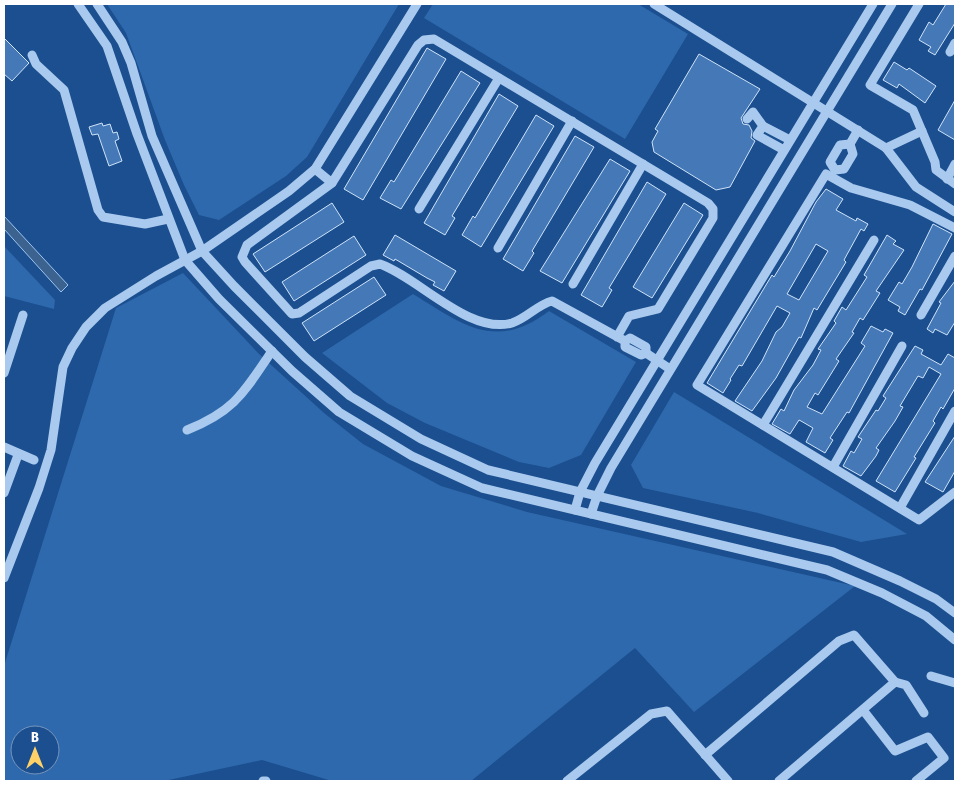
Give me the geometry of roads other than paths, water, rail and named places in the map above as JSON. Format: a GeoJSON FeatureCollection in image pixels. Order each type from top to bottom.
{"type":"FeatureCollection","features":[{"type":"Feature","properties":{"kind":"street"},"geometry":{"type":"LineString","coordinates":[[78,4],[107,46],[168,219],[185,260],[219,299],[272,351],[339,412],[412,456],[482,488],[827,570],[882,593],[926,616],[955,640]]}},
{"type":"Feature","properties":{"kind":"street"},"geometry":{"type":"LineString","coordinates":[[97,4],[113,26],[128,56],[152,136],[202,250],[234,286],[298,350],[350,396],[421,440],[488,470],[833,552],[900,581],[936,599],[955,613]]}},
{"type":"Feature","properties":{"kind":"street"},"geometry":{"type":"LineString","coordinates":[[4,578],[40,488],[51,450],[63,367],[72,348],[86,327],[105,308],[202,250],[289,191],[315,168],[418,4]]}},
{"type":"Feature","properties":{"kind":"street"},"geometry":{"type":"LineString","coordinates":[[654,4],[814,101],[886,148],[916,186],[955,212]]}},
{"type":"Feature","properties":{"kind":"street"},"geometry":{"type":"LineString","coordinates":[[575,510],[580,492],[657,360],[874,4]]}},
{"type":"Feature","properties":{"kind":"street"},"geometry":{"type":"LineString","coordinates":[[591,514],[597,496],[670,368],[892,4]]}},
{"type":"Feature","properties":{"kind":"street"},"geometry":{"type":"LineString","coordinates":[[920,4],[870,85],[913,110],[936,170],[955,184]]}},
{"type":"Feature","properties":{"kind":"street"},"geometry":{"type":"LineString","coordinates":[[621,339],[629,316],[658,309],[713,218],[712,209],[708,203],[434,39],[424,40],[418,45],[332,183],[247,245],[243,252],[244,262],[292,314],[299,313],[371,266],[380,264],[475,321],[499,324],[511,323],[524,318],[541,303],[552,301],[621,339],[630,338],[646,346],[646,354],[670,368]]}},
{"type":"Feature","properties":{"kind":"street"},"geometry":{"type":"LineString","coordinates":[[950,52],[955,42]]}},
{"type":"Feature","properties":{"kind":"street"},"geometry":{"type":"LineString","coordinates":[[32,55],[36,64],[64,90],[98,210],[103,217],[145,224],[168,219]]}},
{"type":"Feature","properties":{"kind":"street"},"geometry":{"type":"LineString","coordinates":[[419,210],[499,78]]}},
{"type":"Feature","properties":{"kind":"street"},"geometry":{"type":"LineString","coordinates":[[747,120],[753,112],[763,126],[790,140]]}},
{"type":"Feature","properties":{"kind":"street"},"geometry":{"type":"LineString","coordinates":[[498,248],[572,121]]}},
{"type":"Feature","properties":{"kind":"street"},"geometry":{"type":"LineString","coordinates":[[763,126],[757,135],[784,150]]}},
{"type":"Feature","properties":{"kind":"street"},"geometry":{"type":"LineString","coordinates":[[858,130],[850,144],[853,154],[844,169],[833,174],[826,174],[697,386],[919,520],[955,492]]}},
{"type":"Feature","properties":{"kind":"street"},"geometry":{"type":"LineString","coordinates":[[886,148],[922,131]]}},
{"type":"Feature","properties":{"kind":"street"},"geometry":{"type":"LineString","coordinates":[[850,144],[840,145],[830,162],[833,174],[865,193],[910,206],[955,228]]}},
{"type":"Feature","properties":{"kind":"street"},"geometry":{"type":"LineString","coordinates":[[573,284],[642,164]]}},
{"type":"Feature","properties":{"kind":"street"},"geometry":{"type":"LineString","coordinates":[[946,179],[955,164]]}},
{"type":"Feature","properties":{"kind":"street"},"geometry":{"type":"LineString","coordinates":[[315,168],[332,183]]}},
{"type":"Feature","properties":{"kind":"street"},"geometry":{"type":"LineString","coordinates":[[763,425],[874,240]]}},
{"type":"Feature","properties":{"kind":"street"},"geometry":{"type":"LineString","coordinates":[[921,315],[955,256]]}},
{"type":"Feature","properties":{"kind":"street"},"geometry":{"type":"LineString","coordinates":[[4,373],[23,315]]}},
{"type":"Feature","properties":{"kind":"street"},"geometry":{"type":"LineString","coordinates":[[833,467],[902,346]]}},
{"type":"Feature","properties":{"kind":"street"},"geometry":{"type":"LineString","coordinates":[[187,430],[218,417],[232,405],[272,351]]}},
{"type":"Feature","properties":{"kind":"street"},"geometry":{"type":"LineString","coordinates":[[900,508],[955,411]]}},
{"type":"Feature","properties":{"kind":"street"},"geometry":{"type":"LineString","coordinates":[[4,447],[18,455],[34,460]]}},
{"type":"Feature","properties":{"kind":"street"},"geometry":{"type":"LineString","coordinates":[[4,493],[18,455]]}},
{"type":"Feature","properties":{"kind":"street"},"geometry":{"type":"LineString","coordinates":[[705,755],[838,641],[854,635],[894,682],[906,686],[924,713]]}},
{"type":"Feature","properties":{"kind":"street"},"geometry":{"type":"LineString","coordinates":[[931,676],[955,683]]}},
{"type":"Feature","properties":{"kind":"street"},"geometry":{"type":"LineString","coordinates":[[780,781],[894,682]]}},
{"type":"Feature","properties":{"kind":"street"},"geometry":{"type":"LineString","coordinates":[[863,710],[895,751],[928,737],[944,758],[916,781]]}},
{"type":"Feature","properties":{"kind":"street"},"geometry":{"type":"LineString","coordinates":[[567,781],[651,714],[667,711],[728,781]]}}]}
